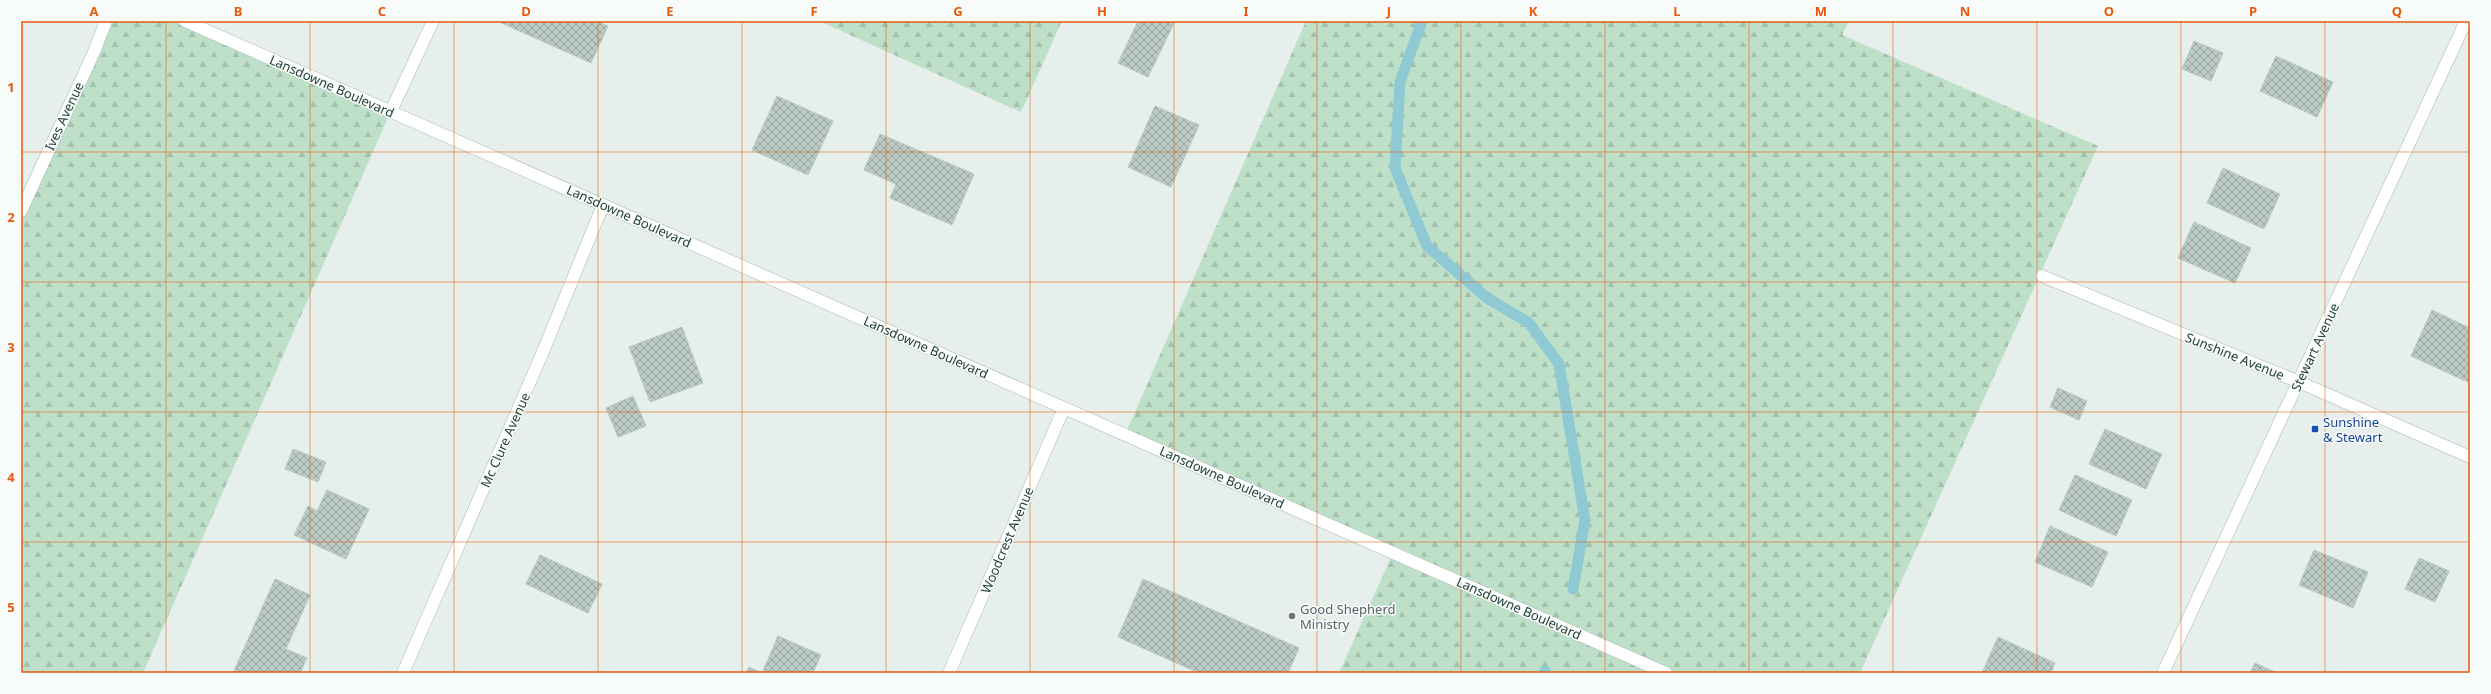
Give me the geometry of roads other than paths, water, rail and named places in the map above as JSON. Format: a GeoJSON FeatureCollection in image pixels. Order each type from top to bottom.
{"type":"FeatureCollection","features":[{"type":"Feature","properties":{"kind":"street","name":"Ives Avenue"},"geometry":{"type":"LineString","coordinates":[[21,211],[106,21]]}},
{"type":"Feature","properties":{"kind":"street","name":"Lansdowne Boulevard"},"geometry":{"type":"LineString","coordinates":[[185,21],[1666,673]]}},
{"type":"Feature","properties":{"kind":"street"},"geometry":{"type":"LineString","coordinates":[[391,111],[433,21]]}},
{"type":"Feature","properties":{"kind":"street","name":"Stewart Avenue"},"geometry":{"type":"LineString","coordinates":[[2163,673],[2466,21]]}},
{"type":"Feature","properties":{"kind":"street","name":"Mc Clure Avenue"},"geometry":{"type":"LineString","coordinates":[[403,673],[542,354],[603,205]]}},
{"type":"Feature","properties":{"kind":"street","name":"Sunshine Avenue"},"geometry":{"type":"LineString","coordinates":[[2042,276],[2299,382],[2470,457]]}},
{"type":"Feature","properties":{"kind":"street","name":"Woodcrest Avenue"},"geometry":{"type":"LineString","coordinates":[[949,673],[1064,408]]}},
{"type":"Feature","properties":{"kind":"waterway"},"geometry":{"type":"LineString","coordinates":[[1422,21],[1400,82],[1395,168],[1427,246],[1487,298],[1529,323],[1559,364],[1585,520],[1573,589]]}},
{"type":"Feature","properties":{"kind":"place","name":"Sunshine & Stewart"},"geometry":{"type":"Point","coordinates":[2315,429]}},
{"type":"Feature","properties":{"kind":"place","name":"Good Shepherd Ministry"},"geometry":{"type":"Point","coordinates":[1292,616]}}]}
